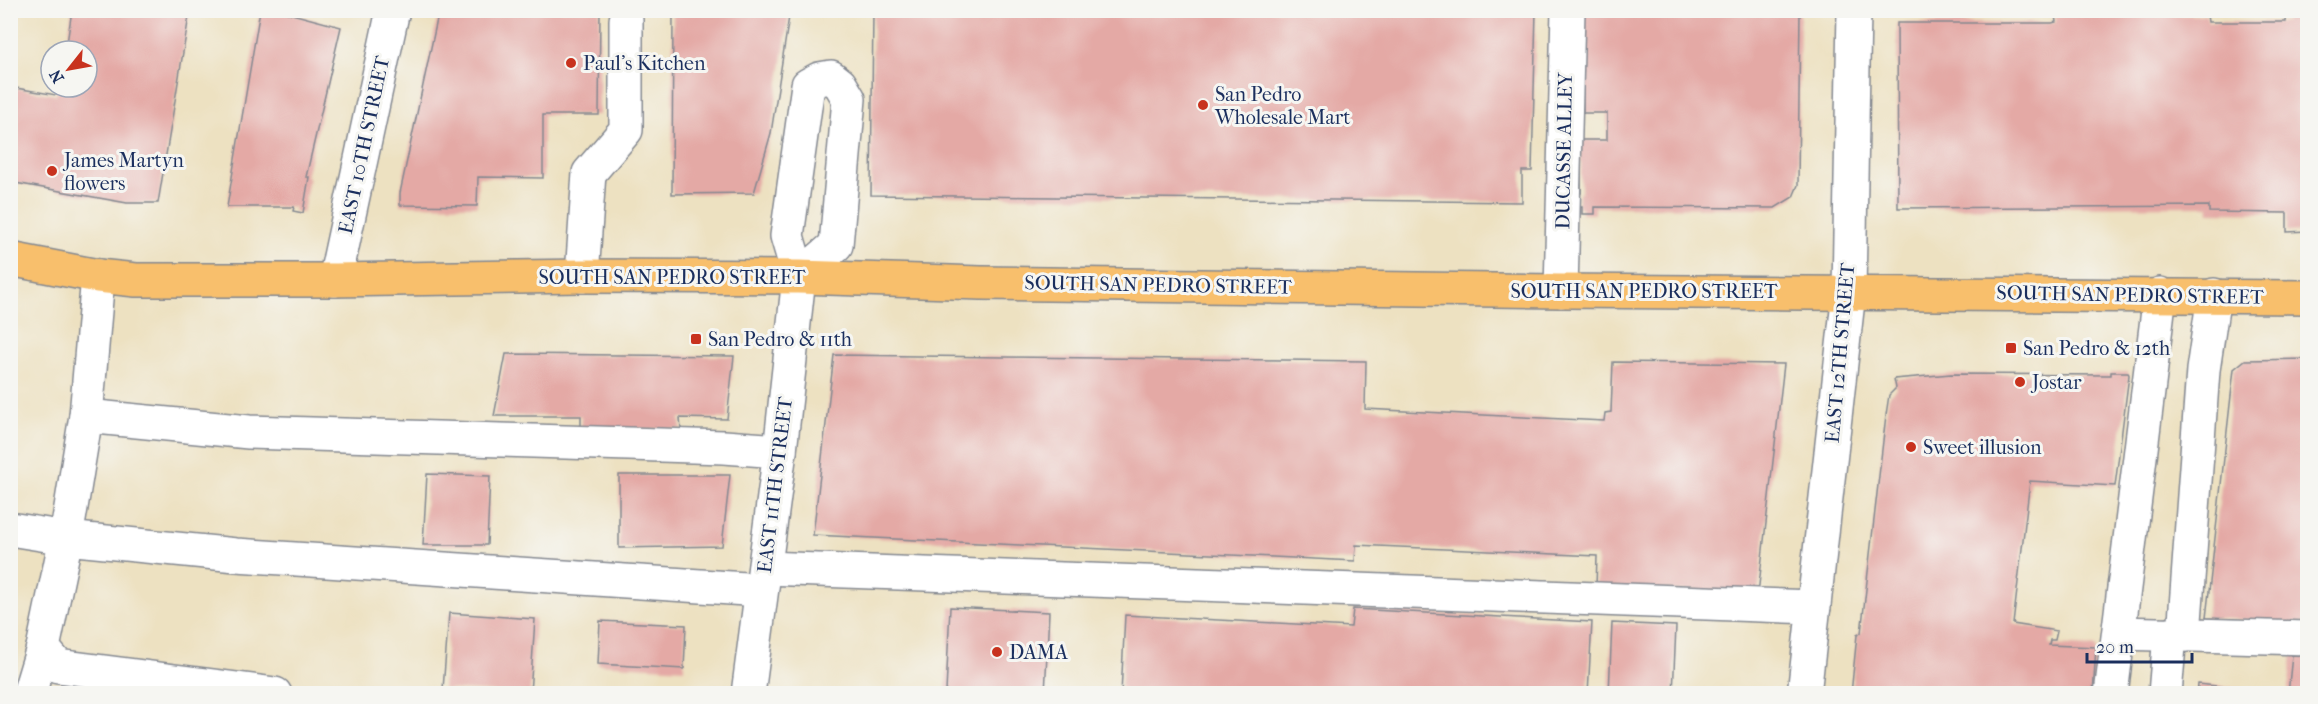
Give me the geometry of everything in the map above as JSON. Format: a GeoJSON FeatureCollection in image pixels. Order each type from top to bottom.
{"type":"FeatureCollection","features":[{"type":"Feature","properties":{"kind":"main road","name":"SOUTH SAN PEDRO STREET"},"geometry":{"type":"LineString","coordinates":[[10,259],[98,276],[136,280],[582,276],[799,277],[981,283],[1561,291],[2160,294],[2307,297]]}},
{"type":"Feature","properties":{"kind":"street","name":"EAST 10TH STREET"},"geometry":{"type":"LineString","coordinates":[[335,280],[393,10]]}},
{"type":"Feature","properties":{"kind":"street","name":"DUCASSE ALLEY"},"geometry":{"type":"LineString","coordinates":[[1561,291],[1568,10]]}},
{"type":"Feature","properties":{"kind":"street","name":"EAST 12TH STREET"},"geometry":{"type":"LineString","coordinates":[[1804,693],[1849,292],[1854,10]]}},
{"type":"Feature","properties":{"kind":"street"},"geometry":{"type":"LineString","coordinates":[[582,276],[589,173],[626,130],[627,20]]}},
{"type":"Feature","properties":{"kind":"street"},"geometry":{"type":"LineString","coordinates":[[831,77],[840,84],[849,99],[836,245],[799,277],[787,236],[804,104],[808,85],[819,79],[831,77]]}},
{"type":"Feature","properties":{"kind":"street"},"geometry":{"type":"LineString","coordinates":[[29,693],[43,648],[66,538],[86,416],[98,276]]}},
{"type":"Feature","properties":{"kind":"street","name":"EAST 11TH STREET"},"geometry":{"type":"LineString","coordinates":[[748,693],[780,451],[799,277]]}},
{"type":"Feature","properties":{"kind":"street"},"geometry":{"type":"LineString","coordinates":[[2111,693],[2160,294]]}},
{"type":"Feature","properties":{"kind":"street"},"geometry":{"type":"LineString","coordinates":[[2165,693],[2177,635],[2203,370],[2214,295]]}},
{"type":"Feature","properties":{"kind":"street"},"geometry":{"type":"LineString","coordinates":[[86,416],[249,432],[724,447],[780,451]]}},
{"type":"Feature","properties":{"kind":"street"},"geometry":{"type":"LineString","coordinates":[[10,529],[66,538],[236,555],[763,579],[1814,607]]}},
{"type":"Feature","properties":{"kind":"street"},"geometry":{"type":"LineString","coordinates":[[2119,633],[2307,638]]}},
{"type":"Feature","properties":{"kind":"street"},"geometry":{"type":"LineString","coordinates":[[43,648],[58,666],[275,693]]}},
{"type":"Feature","properties":{"kind":"building"},"geometry":{"type":"Polygon","coordinates":[[[72,10],[190,10],[158,203],[127,203],[10,182],[10,87],[39,92],[39,99],[99,99],[99,39],[68,39],[72,10]]]}},
{"type":"Feature","properties":{"kind":"building"},"geometry":{"type":"Polygon","coordinates":[[[260,10],[277,10],[341,27],[306,177],[309,177],[303,213],[293,211],[294,207],[227,207],[260,10]]]}},
{"type":"Feature","properties":{"kind":"building"},"geometry":{"type":"Polygon","coordinates":[[[439,10],[600,10],[599,115],[543,115],[543,178],[478,177],[477,206],[400,205],[400,193],[439,10]]]}},
{"type":"Feature","properties":{"kind":"building"},"geometry":{"type":"Polygon","coordinates":[[[673,10],[790,10],[771,133],[754,193],[672,194],[673,10]]]}},
{"type":"Feature","properties":{"kind":"building","name":"San Pedro Wholesale Mart"},"geometry":{"type":"Polygon","coordinates":[[[873,10],[1536,10],[1532,171],[1522,171],[1522,202],[871,195],[873,10]]]}},
{"type":"Feature","properties":{"kind":"building"},"geometry":{"type":"Polygon","coordinates":[[[1581,10],[1800,10],[1798,185],[1793,197],[1775,208],[1595,207],[1595,214],[1582,214],[1582,207],[1578,207],[1579,193],[1581,193],[1581,140],[1607,140],[1607,113],[1583,113],[1581,10]]]}},
{"type":"Feature","properties":{"kind":"building"},"geometry":{"type":"Polygon","coordinates":[[[2287,10],[2308,10],[2308,231],[2287,232],[2287,213],[2209,212],[2209,206],[1898,208],[1897,23],[2052,23],[2056,22],[2055,15],[2207,15],[2208,22],[2286,22],[2287,10]]]}},
{"type":"Feature","properties":{"kind":"building"},"geometry":{"type":"Polygon","coordinates":[[[506,354],[734,356],[727,419],[680,418],[681,429],[581,429],[581,416],[494,416],[506,354]]]}},
{"type":"Feature","properties":{"kind":"building"},"geometry":{"type":"Polygon","coordinates":[[[834,355],[1366,361],[1365,409],[1604,421],[1605,413],[1611,412],[1613,362],[1784,364],[1758,594],[1596,587],[1597,556],[1356,545],[1355,561],[813,535],[834,355]]]}},
{"type":"Feature","properties":{"kind":"building"},"geometry":{"type":"Polygon","coordinates":[[[2308,359],[2308,623],[2206,618],[2234,369],[2245,360],[2308,359]]]}},
{"type":"Feature","properties":{"kind":"building"},"geometry":{"type":"Polygon","coordinates":[[[2111,372],[2128,372],[2129,375],[2115,486],[2030,481],[2013,624],[2057,631],[2055,640],[2050,640],[2049,645],[2096,647],[2093,694],[1851,694],[1857,635],[1861,633],[1886,415],[1889,395],[1896,388],[1894,379],[1951,374],[2111,375],[2111,372]]]}},
{"type":"Feature","properties":{"kind":"building"},"geometry":{"type":"Polygon","coordinates":[[[427,474],[490,476],[487,545],[423,545],[427,474]]]}},
{"type":"Feature","properties":{"kind":"building"},"geometry":{"type":"Polygon","coordinates":[[[619,475],[730,475],[722,546],[619,548],[619,475]]]}},
{"type":"Feature","properties":{"kind":"building","name":"DAMA"},"geometry":{"type":"Polygon","coordinates":[[[950,607],[1049,612],[1045,694],[946,692],[950,607]]]}},
{"type":"Feature","properties":{"kind":"building"},"geometry":{"type":"Polygon","coordinates":[[[1353,609],[1592,622],[1588,694],[1121,694],[1125,615],[1351,627],[1353,609]]]}},
{"type":"Feature","properties":{"kind":"building"},"geometry":{"type":"Polygon","coordinates":[[[449,613],[535,619],[530,694],[443,689],[449,613]]]}},
{"type":"Feature","properties":{"kind":"building"},"geometry":{"type":"Polygon","coordinates":[[[600,621],[686,625],[684,669],[598,664],[600,621]]]}},
{"type":"Feature","properties":{"kind":"building"},"geometry":{"type":"Polygon","coordinates":[[[1612,623],[1676,626],[1673,694],[1609,694],[1612,623]]]}},
{"type":"Feature","properties":{"kind":"building"},"geometry":{"type":"Polygon","coordinates":[[[2292,655],[2308,656],[2308,694],[2288,694],[2292,655]]]}},
{"type":"Feature","properties":{"kind":"building"},"geometry":{"type":"Polygon","coordinates":[[[2198,684],[2272,692],[2272,694],[2197,694],[2198,684]]]}},
{"type":"Feature","properties":{"kind":"place","name":"Paul's Kitchen"},"geometry":{"type":"Point","coordinates":[571,63]}},
{"type":"Feature","properties":{"kind":"place","name":"San Pedro Wholesale Mart"},"geometry":{"type":"Point","coordinates":[1203,105]}},
{"type":"Feature","properties":{"kind":"place","name":"James Martyn flowers"},"geometry":{"type":"Point","coordinates":[52,171]}},
{"type":"Feature","properties":{"kind":"place","name":"San Pedro & 11th"},"geometry":{"type":"Point","coordinates":[696,339]}},
{"type":"Feature","properties":{"kind":"place","name":"San Pedro & 12th"},"geometry":{"type":"Point","coordinates":[2011,348]}},
{"type":"Feature","properties":{"kind":"place","name":"Jostar"},"geometry":{"type":"Point","coordinates":[2020,382]}},
{"type":"Feature","properties":{"kind":"place","name":"Sweet illusion"},"geometry":{"type":"Point","coordinates":[1911,447]}},
{"type":"Feature","properties":{"kind":"place","name":"DAMA"},"geometry":{"type":"Point","coordinates":[997,652]}}]}
